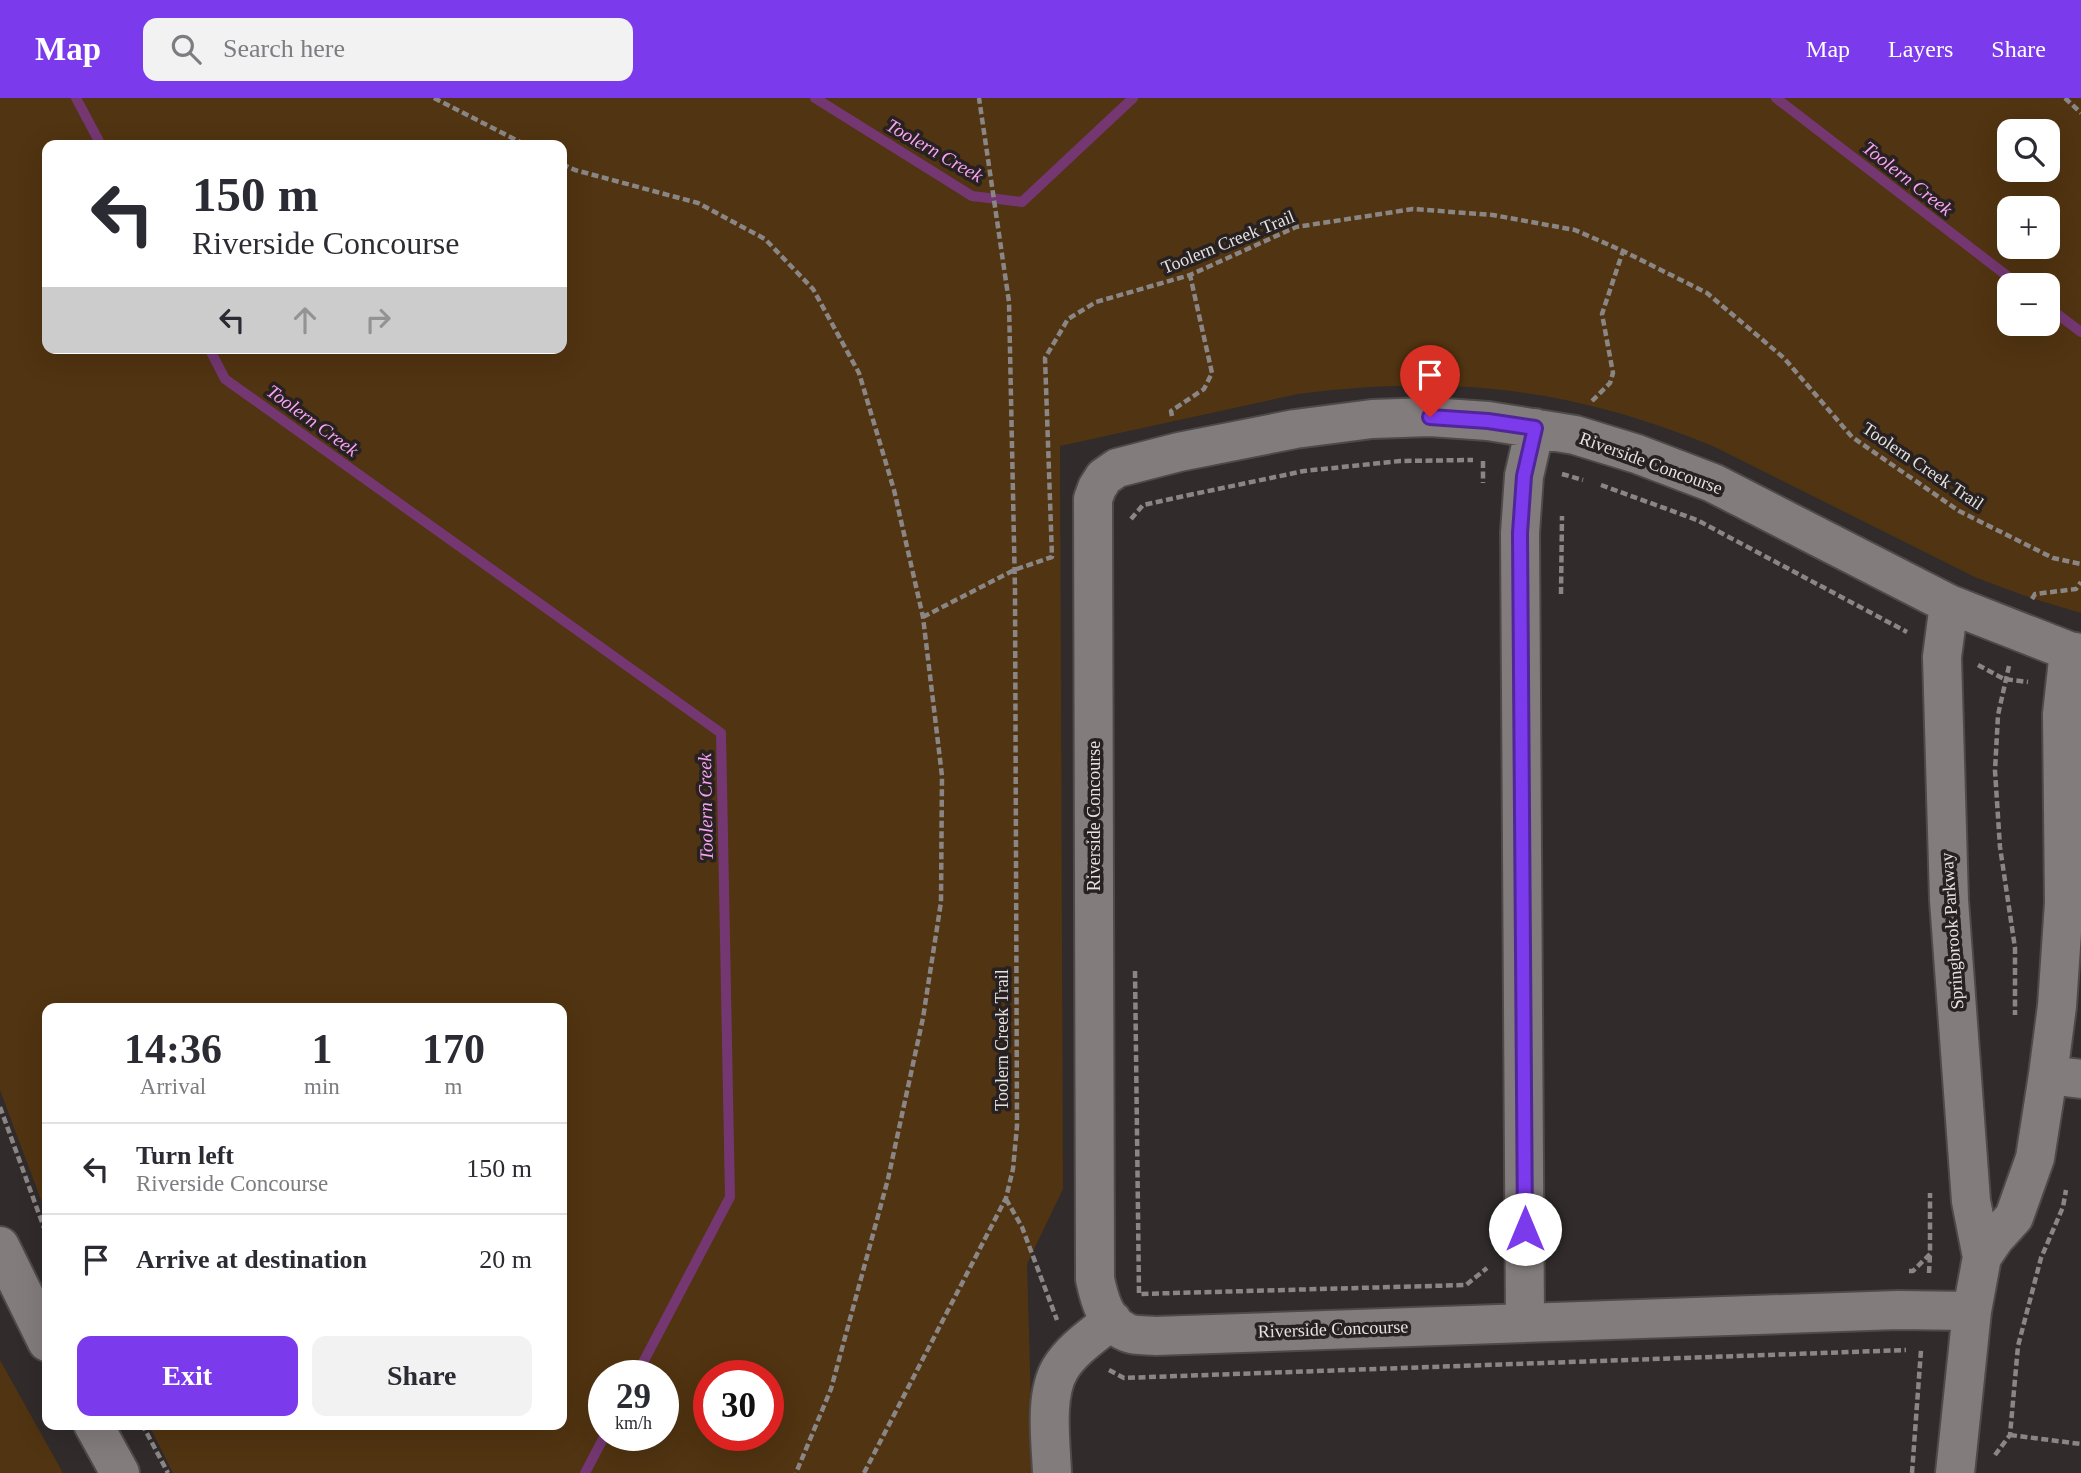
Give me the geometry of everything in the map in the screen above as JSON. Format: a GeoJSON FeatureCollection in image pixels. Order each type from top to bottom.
{"type":"FeatureCollection","features":[{"type":"Feature","properties":{"kind":"street","name":"Riverside Concourse"},"geometry":{"type":"LineString","coordinates":[[1972,1311],[1898,1310],[1155,1336],[1126,1333],[1101,1306],[1095,1279],[1093,499],[1104,477],[1116,468],[1179,452],[1296,429],[1372,419],[1430,417],[1535,428],[1575,435],[1637,454],[1713,483],[2071,663]]}},
{"type":"Feature","properties":{"kind":"street"},"geometry":{"type":"LineString","coordinates":[[1525,1322],[1520,533],[1544,470],[1535,428]]}},
{"type":"Feature","properties":{"kind":"street","name":"Springbrook Parkway"},"geometry":{"type":"LineString","coordinates":[[1949,604],[1925,646],[1942,744],[1949,900],[1971,1201],[1982,1257],[1972,1311],[1955,1473]]}},
{"type":"Feature","properties":{"kind":"street","name":"Springbrook Parkway"},"geometry":{"type":"LineString","coordinates":[[1982,1257],[2014,1217],[2065,1077],[2057,1006],[2064,902],[2062,714],[2071,663]]}},
{"type":"Feature","properties":{"kind":"street"},"geometry":{"type":"LineString","coordinates":[[0,1246],[42,1332]]}},
{"type":"Feature","properties":{"kind":"street"},"geometry":{"type":"LineString","coordinates":[[1052,1473],[1050,1409],[1059,1371],[1074,1351],[1112,1320]]}},
{"type":"Feature","properties":{"kind":"street"},"geometry":{"type":"LineString","coordinates":[[96,1430],[120,1473]]}},
{"type":"Feature","properties":{"kind":"path"},"geometry":{"type":"LineString","coordinates":[[434,98],[516,140]]}},
{"type":"Feature","properties":{"kind":"path","name":"Toolern Creek Trail"},"geometry":{"type":"LineString","coordinates":[[864,1473],[1006,1199],[1013,1169],[1017,1126],[1014,570],[1009,302],[979,98]]}},
{"type":"Feature","properties":{"kind":"path"},"geometry":{"type":"LineString","coordinates":[[2065,98],[2081,113]]}},
{"type":"Feature","properties":{"kind":"path"},"geometry":{"type":"LineString","coordinates":[[567,166],[698,203],[765,239],[813,289],[859,373],[894,490],[923,617],[942,776],[941,902],[923,1018],[888,1179],[831,1389],[796,1473]]}},
{"type":"Feature","properties":{"kind":"path","name":"Toolern Creek Trail"},"geometry":{"type":"LineString","coordinates":[[923,617],[1014,570],[1052,557],[1045,358],[1068,319],[1096,302],[1190,275],[1296,227],[1413,209],[1493,215],[1575,230],[1707,293],[1784,358],[1852,438],[1959,511],[2053,558],[2081,564]]}},
{"type":"Feature","properties":{"kind":"path"},"geometry":{"type":"LineString","coordinates":[[1544,470],[1575,435],[1582,413],[1610,383],[1613,373],[1602,314],[1623,251]]}},
{"type":"Feature","properties":{"kind":"path"},"geometry":{"type":"LineString","coordinates":[[1189,495],[1171,411],[1204,390],[1212,373],[1190,275]]}},
{"type":"Feature","properties":{"kind":"path"},"geometry":{"type":"LineString","coordinates":[[1129,521],[1143,505],[1304,471],[1400,461],[1474,460],[1544,470],[1590,481],[1697,520],[1907,632],[1925,646],[2004,679],[2071,663]]}},
{"type":"Feature","properties":{"kind":"path"},"geometry":{"type":"LineString","coordinates":[[1907,632],[1925,646]]}},
{"type":"Feature","properties":{"kind":"path"},"geometry":{"type":"LineString","coordinates":[[1135,963],[1139,1294],[1466,1284],[1525,1285]]}},
{"type":"Feature","properties":{"kind":"path"},"geometry":{"type":"LineString","coordinates":[[0,1107],[42,1222]]}},
{"type":"Feature","properties":{"kind":"path"},"geometry":{"type":"LineString","coordinates":[[1899,1271],[1913,1271],[1930,1254],[1930,1191]]}},
{"type":"Feature","properties":{"kind":"path"},"geometry":{"type":"LineString","coordinates":[[1006,1199],[1022,1227],[1052,1312],[1074,1351]]}},
{"type":"Feature","properties":{"kind":"path"},"geometry":{"type":"LineString","coordinates":[[1466,1284],[1488,1268],[1488,1254]]}},
{"type":"Feature","properties":{"kind":"path"},"geometry":{"type":"LineString","coordinates":[[1912,1473],[1921,1350]]}},
{"type":"Feature","properties":{"kind":"path"},"geometry":{"type":"LineString","coordinates":[[145,1430],[168,1473]]}},
{"type":"Feature","properties":{"kind":"path"},"geometry":{"type":"LineString","coordinates":[[2010,1434],[2081,1444]]}},
{"type":"Feature","properties":{"kind":"shaded area"},"geometry":{"type":"Polygon","coordinates":[[[0,98],[2081,98],[2081,613],[1977,578],[1715,447],[1612,411],[1561,399],[1459,386],[1353,388],[1298,394],[1060,446],[1063,1189],[1027,1264],[1033,1473],[173,1473],[152,1430],[567,1430],[567,1003],[42,1003],[42,1203],[0,1090],[0,98]]]}},
{"type":"Feature","properties":{"kind":"shaded area"},"geometry":{"type":"Polygon","coordinates":[[[0,1360],[63,1473],[0,1473],[0,1360]]]}},
{"type":"Feature","properties":{"kind":"waterway","name":"Toolern Creek"},"geometry":{"type":"LineString","coordinates":[[76,98],[98,140]]}},
{"type":"Feature","properties":{"kind":"waterway","name":"Toolern Creek"},"geometry":{"type":"LineString","coordinates":[[815,98],[972,196],[1022,202],[1133,98]]}},
{"type":"Feature","properties":{"kind":"waterway","name":"Toolern Creek"},"geometry":{"type":"LineString","coordinates":[[1776,98],[2003,273]]}},
{"type":"Feature","properties":{"kind":"waterway","name":"Toolern Creek"},"geometry":{"type":"LineString","coordinates":[[2060,316],[2081,332]]}},
{"type":"Feature","properties":{"kind":"waterway","name":"Toolern Creek"},"geometry":{"type":"LineString","coordinates":[[212,354],[225,379],[721,733],[730,1197],[644,1360]]}},
{"type":"Feature","properties":{"kind":"waterway","name":"Toolern Creek"},"geometry":{"type":"LineString","coordinates":[[585,1473],[597,1451]]}},
{"type":"Feature","properties":{"kind":"route"},"geometry":{"type":"LineString","coordinates":[[1430,417],[1535,428],[1524,476],[1520,533],[1525,1229]]}}]}
